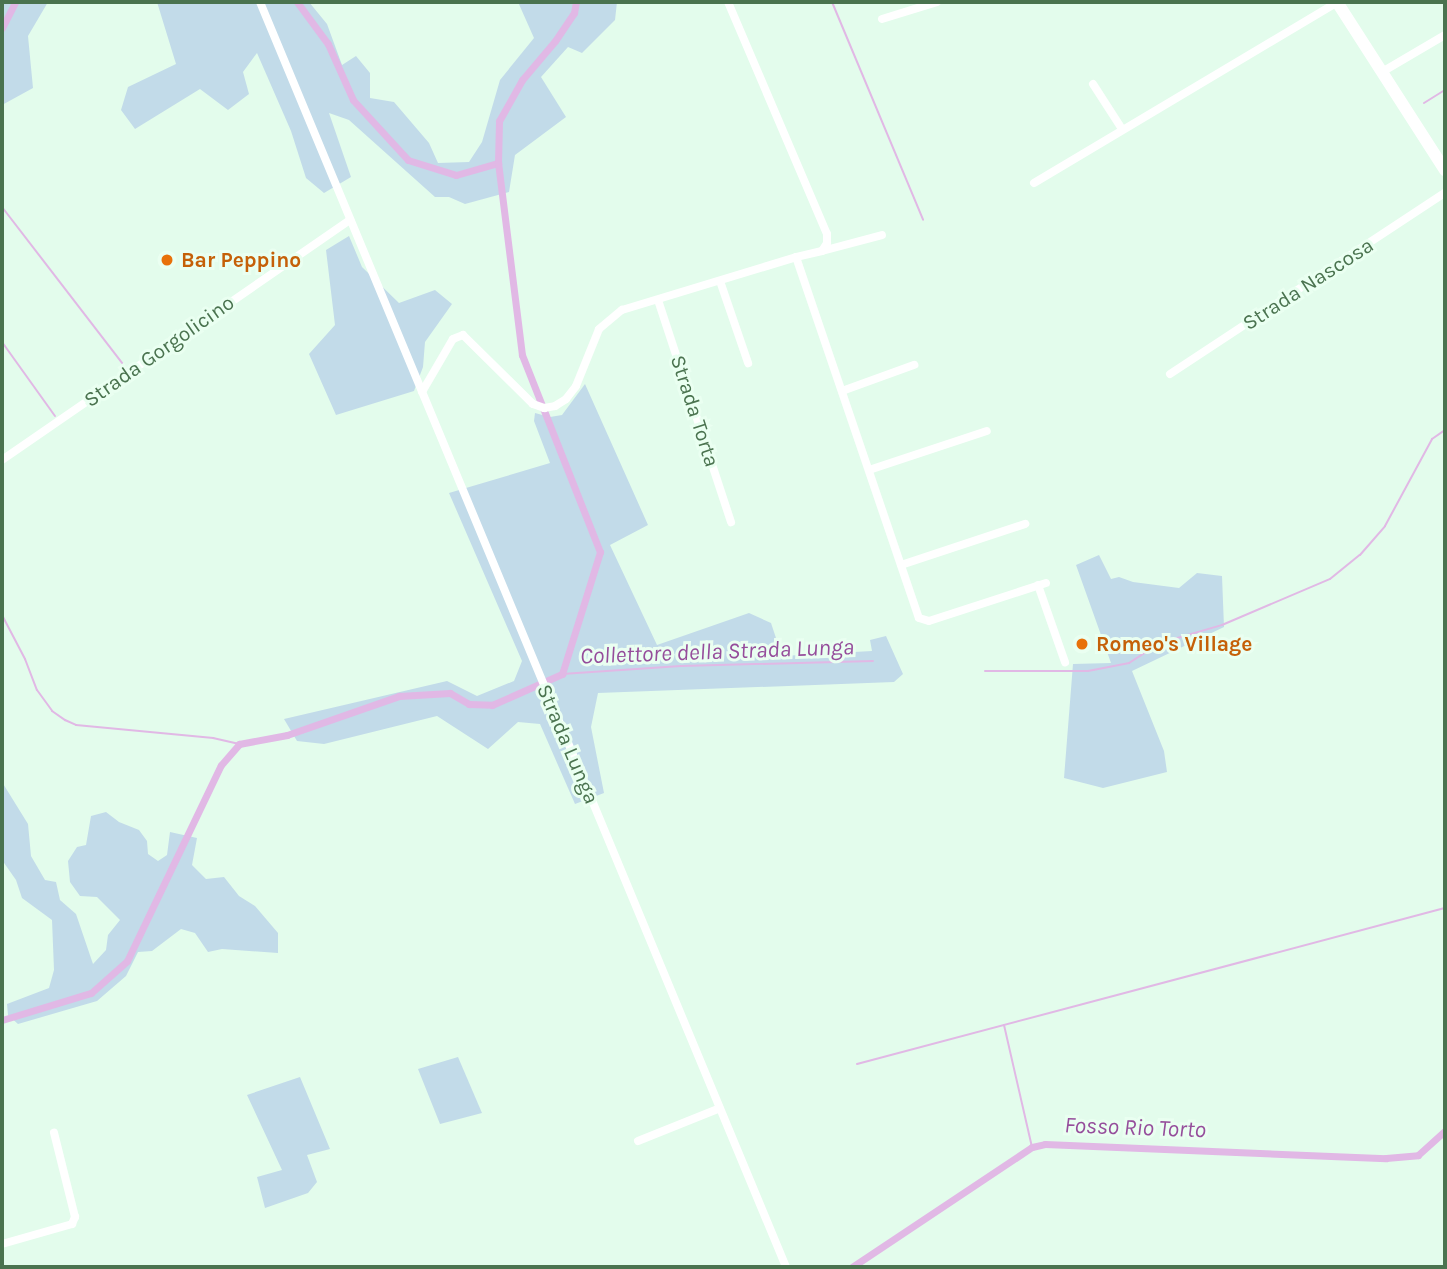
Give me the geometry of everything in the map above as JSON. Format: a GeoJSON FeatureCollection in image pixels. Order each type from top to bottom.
{"type":"FeatureCollection","features":[{"type":"Feature","properties":{"kind":"street","name":"Strada Lunga"},"geometry":{"type":"LineString","coordinates":[[260,2],[786,1267]]}},
{"type":"Feature","properties":{"kind":"street"},"geometry":{"type":"LineString","coordinates":[[728,2],[827,234],[827,243],[822,251]]}},
{"type":"Feature","properties":{"kind":"street"},"geometry":{"type":"LineString","coordinates":[[882,19],[937,2]]}},
{"type":"Feature","properties":{"kind":"street"},"geometry":{"type":"LineString","coordinates":[[1034,183],[1337,2],[1445,170]]}},
{"type":"Feature","properties":{"kind":"street"},"geometry":{"type":"LineString","coordinates":[[1382,72],[1445,36]]}},
{"type":"Feature","properties":{"kind":"street"},"geometry":{"type":"LineString","coordinates":[[1093,84],[1122,129]]}},
{"type":"Feature","properties":{"kind":"street","name":"Strada Nascosa"},"geometry":{"type":"LineString","coordinates":[[1170,374],[1445,193]]}},
{"type":"Feature","properties":{"kind":"street","name":"Strada Gorgolicino"},"geometry":{"type":"LineString","coordinates":[[2,460],[351,220]]}},
{"type":"Feature","properties":{"kind":"street"},"geometry":{"type":"LineString","coordinates":[[422,392],[453,339],[463,335],[537,406],[550,408],[566,399],[576,386],[595,336],[604,323],[626,308],[796,257],[882,235]]}},
{"type":"Feature","properties":{"kind":"street"},"geometry":{"type":"LineString","coordinates":[[796,257],[918,616],[925,621],[1042,584],[1065,662]]}},
{"type":"Feature","properties":{"kind":"street"},"geometry":{"type":"LineString","coordinates":[[720,281],[748,363]]}},
{"type":"Feature","properties":{"kind":"street","name":"Strada Torta"},"geometry":{"type":"LineString","coordinates":[[658,300],[731,522]]}},
{"type":"Feature","properties":{"kind":"street"},"geometry":{"type":"LineString","coordinates":[[842,391],[915,365]]}},
{"type":"Feature","properties":{"kind":"street"},"geometry":{"type":"LineString","coordinates":[[869,470],[987,431]]}},
{"type":"Feature","properties":{"kind":"street"},"geometry":{"type":"LineString","coordinates":[[901,565],[1026,524]]}},
{"type":"Feature","properties":{"kind":"street"},"geometry":{"type":"LineString","coordinates":[[638,1140],[720,1108]]}},
{"type":"Feature","properties":{"kind":"street"},"geometry":{"type":"LineString","coordinates":[[2,1244],[67,1228],[72,1224],[75,1217],[54,1133]]}},
{"type":"Feature","properties":{"kind":"shaded area"},"geometry":{"type":"Polygon","coordinates":[[[2,2],[48,2],[28,36],[33,88],[2,105],[2,2]]]}},
{"type":"Feature","properties":{"kind":"shaded area"},"geometry":{"type":"Polygon","coordinates":[[[157,2],[309,2],[327,24],[342,65],[356,56],[370,73],[370,98],[394,102],[429,143],[438,163],[469,162],[482,142],[500,80],[534,38],[518,2],[617,2],[615,20],[582,53],[568,47],[541,77],[566,117],[515,155],[509,192],[465,204],[449,197],[435,197],[349,120],[329,113],[351,177],[324,193],[306,178],[291,131],[257,53],[243,72],[249,94],[228,110],[200,89],[135,129],[121,110],[128,87],[176,64],[157,2]]]}},
{"type":"Feature","properties":{"kind":"shaded area"},"geometry":{"type":"Polygon","coordinates":[[[349,236],[362,267],[399,303],[435,290],[452,304],[425,342],[423,367],[414,391],[336,415],[309,354],[335,325],[326,250],[349,236]]]}},
{"type":"Feature","properties":{"kind":"shaded area"},"geometry":{"type":"Polygon","coordinates":[[[585,384],[648,525],[610,545],[657,645],[749,613],[771,623],[782,656],[872,651],[870,640],[886,636],[903,674],[894,682],[598,693],[591,727],[604,793],[575,804],[540,724],[518,722],[488,749],[437,716],[324,744],[297,741],[284,719],[447,681],[477,696],[514,681],[522,661],[449,493],[550,463],[534,421],[535,413],[550,417],[562,415],[585,384]]]}},
{"type":"Feature","properties":{"kind":"shaded area"},"geometry":{"type":"Polygon","coordinates":[[[1099,555],[1111,579],[1119,577],[1133,582],[1179,588],[1197,573],[1222,576],[1224,627],[1132,671],[1164,751],[1167,772],[1103,788],[1064,778],[1073,664],[1111,663],[1076,565],[1099,555]]]}},
{"type":"Feature","properties":{"kind":"shaded area"},"geometry":{"type":"Polygon","coordinates":[[[2,782],[28,824],[31,856],[45,880],[56,882],[60,900],[76,914],[93,964],[106,950],[108,935],[120,920],[97,897],[80,896],[70,882],[68,861],[77,847],[86,845],[91,816],[106,812],[119,822],[139,830],[147,841],[148,854],[158,861],[167,855],[170,832],[197,838],[192,865],[206,879],[224,877],[239,896],[255,906],[278,933],[278,953],[222,949],[208,952],[195,933],[181,929],[152,951],[138,952],[126,976],[97,1001],[18,1024],[8,1015],[7,1004],[49,988],[54,970],[52,920],[22,898],[16,880],[2,860],[2,782]]]}},
{"type":"Feature","properties":{"kind":"shaded area"},"geometry":{"type":"Polygon","coordinates":[[[458,1057],[482,1113],[440,1124],[418,1069],[458,1057]]]}},
{"type":"Feature","properties":{"kind":"shaded area"},"geometry":{"type":"Polygon","coordinates":[[[300,1077],[330,1149],[307,1155],[317,1182],[308,1193],[265,1208],[257,1177],[282,1170],[247,1095],[300,1077]]]}},
{"type":"Feature","properties":{"kind":"waterway"},"geometry":{"type":"LineString","coordinates":[[2,28],[15,2]]}},
{"type":"Feature","properties":{"kind":"waterway"},"geometry":{"type":"LineString","coordinates":[[297,2],[328,44],[353,100],[408,160],[456,175],[498,163],[499,121],[522,80],[555,41],[574,13],[576,2]]}},
{"type":"Feature","properties":{"kind":"waterway"},"geometry":{"type":"LineString","coordinates":[[832,2],[923,220]]}},
{"type":"Feature","properties":{"kind":"waterway"},"geometry":{"type":"LineString","coordinates":[[1424,103],[1445,90]]}},
{"type":"Feature","properties":{"kind":"waterway"},"geometry":{"type":"LineString","coordinates":[[2,1020],[91,993],[127,961],[221,765],[239,744],[287,735],[399,696],[450,693],[469,704],[492,705],[562,674],[600,552],[522,355],[498,163]]}},
{"type":"Feature","properties":{"kind":"waterway"},"geometry":{"type":"LineString","coordinates":[[2,207],[122,363]]}},
{"type":"Feature","properties":{"kind":"waterway"},"geometry":{"type":"LineString","coordinates":[[2,342],[55,416]]}},
{"type":"Feature","properties":{"kind":"waterway","name":"Collettore della Strada Lunga"},"geometry":{"type":"LineString","coordinates":[[985,671],[1088,671],[1129,663],[1160,643],[1222,625],[1330,579],[1360,555],[1385,526],[1432,439],[1445,430]]}},
{"type":"Feature","properties":{"kind":"waterway"},"geometry":{"type":"LineString","coordinates":[[2,615],[25,659],[37,690],[52,711],[65,720],[76,725],[213,738],[239,744]]}},
{"type":"Feature","properties":{"kind":"waterway","name":"Collettore della Strada Lunga"},"geometry":{"type":"LineString","coordinates":[[562,674],[681,666],[873,661]]}},
{"type":"Feature","properties":{"kind":"waterway"},"geometry":{"type":"LineString","coordinates":[[857,1064],[1445,908]]}},
{"type":"Feature","properties":{"kind":"waterway"},"geometry":{"type":"LineString","coordinates":[[1004,1025],[1032,1147]]}},
{"type":"Feature","properties":{"kind":"waterway","name":"Fosso Rio Torto"},"geometry":{"type":"LineString","coordinates":[[852,1267],[1032,1147],[1045,1144],[1386,1158],[1418,1155],[1445,1131]]}},
{"type":"Feature","properties":{"kind":"place","name":"Bar Peppino"},"geometry":{"type":"Point","coordinates":[167,260]}},
{"type":"Feature","properties":{"kind":"place","name":"Romeo's Village"},"geometry":{"type":"Point","coordinates":[1082,644]}}]}
